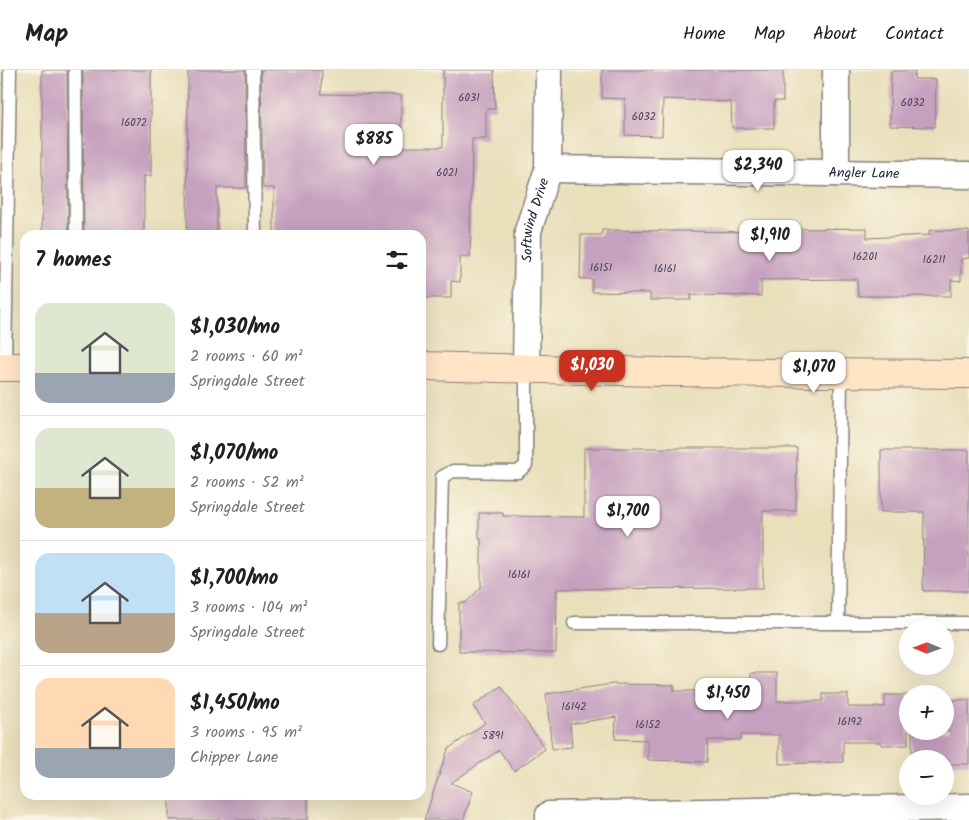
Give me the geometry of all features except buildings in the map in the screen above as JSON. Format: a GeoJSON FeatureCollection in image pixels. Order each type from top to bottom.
{"type":"FeatureCollection","features":[{"type":"Feature","properties":{"kind":"main road"},"geometry":{"type":"LineString","coordinates":[[426,366],[526,370],[969,374]]}},
{"type":"Feature","properties":{"kind":"street","name":"Softwind Drive"},"geometry":{"type":"LineString","coordinates":[[526,370],[528,231],[548,169],[549,70]]}},
{"type":"Feature","properties":{"kind":"street"},"geometry":{"type":"LineString","coordinates":[[836,70],[836,173]]}},
{"type":"Feature","properties":{"kind":"street","name":"Angler Lane"},"geometry":{"type":"LineString","coordinates":[[548,169],[969,175]]}},
{"type":"Feature","properties":{"kind":"street"},"geometry":{"type":"LineString","coordinates":[[549,818],[969,807]]}},
{"type":"Feature","properties":{"kind":"lane"},"geometry":{"type":"LineString","coordinates":[[10,70],[10,367]]}},
{"type":"Feature","properties":{"kind":"lane"},"geometry":{"type":"LineString","coordinates":[[75,70],[76,230]]}},
{"type":"Feature","properties":{"kind":"lane"},"geometry":{"type":"LineString","coordinates":[[254,70],[255,230]]}},
{"type":"Feature","properties":{"kind":"lane"},"geometry":{"type":"LineString","coordinates":[[438,644],[442,477],[453,471],[518,472],[526,466],[526,370]]}},
{"type":"Feature","properties":{"kind":"lane"},"geometry":{"type":"LineString","coordinates":[[838,623],[840,373]]}},
{"type":"Feature","properties":{"kind":"lane"},"geometry":{"type":"LineString","coordinates":[[574,623],[969,623]]}}]}
